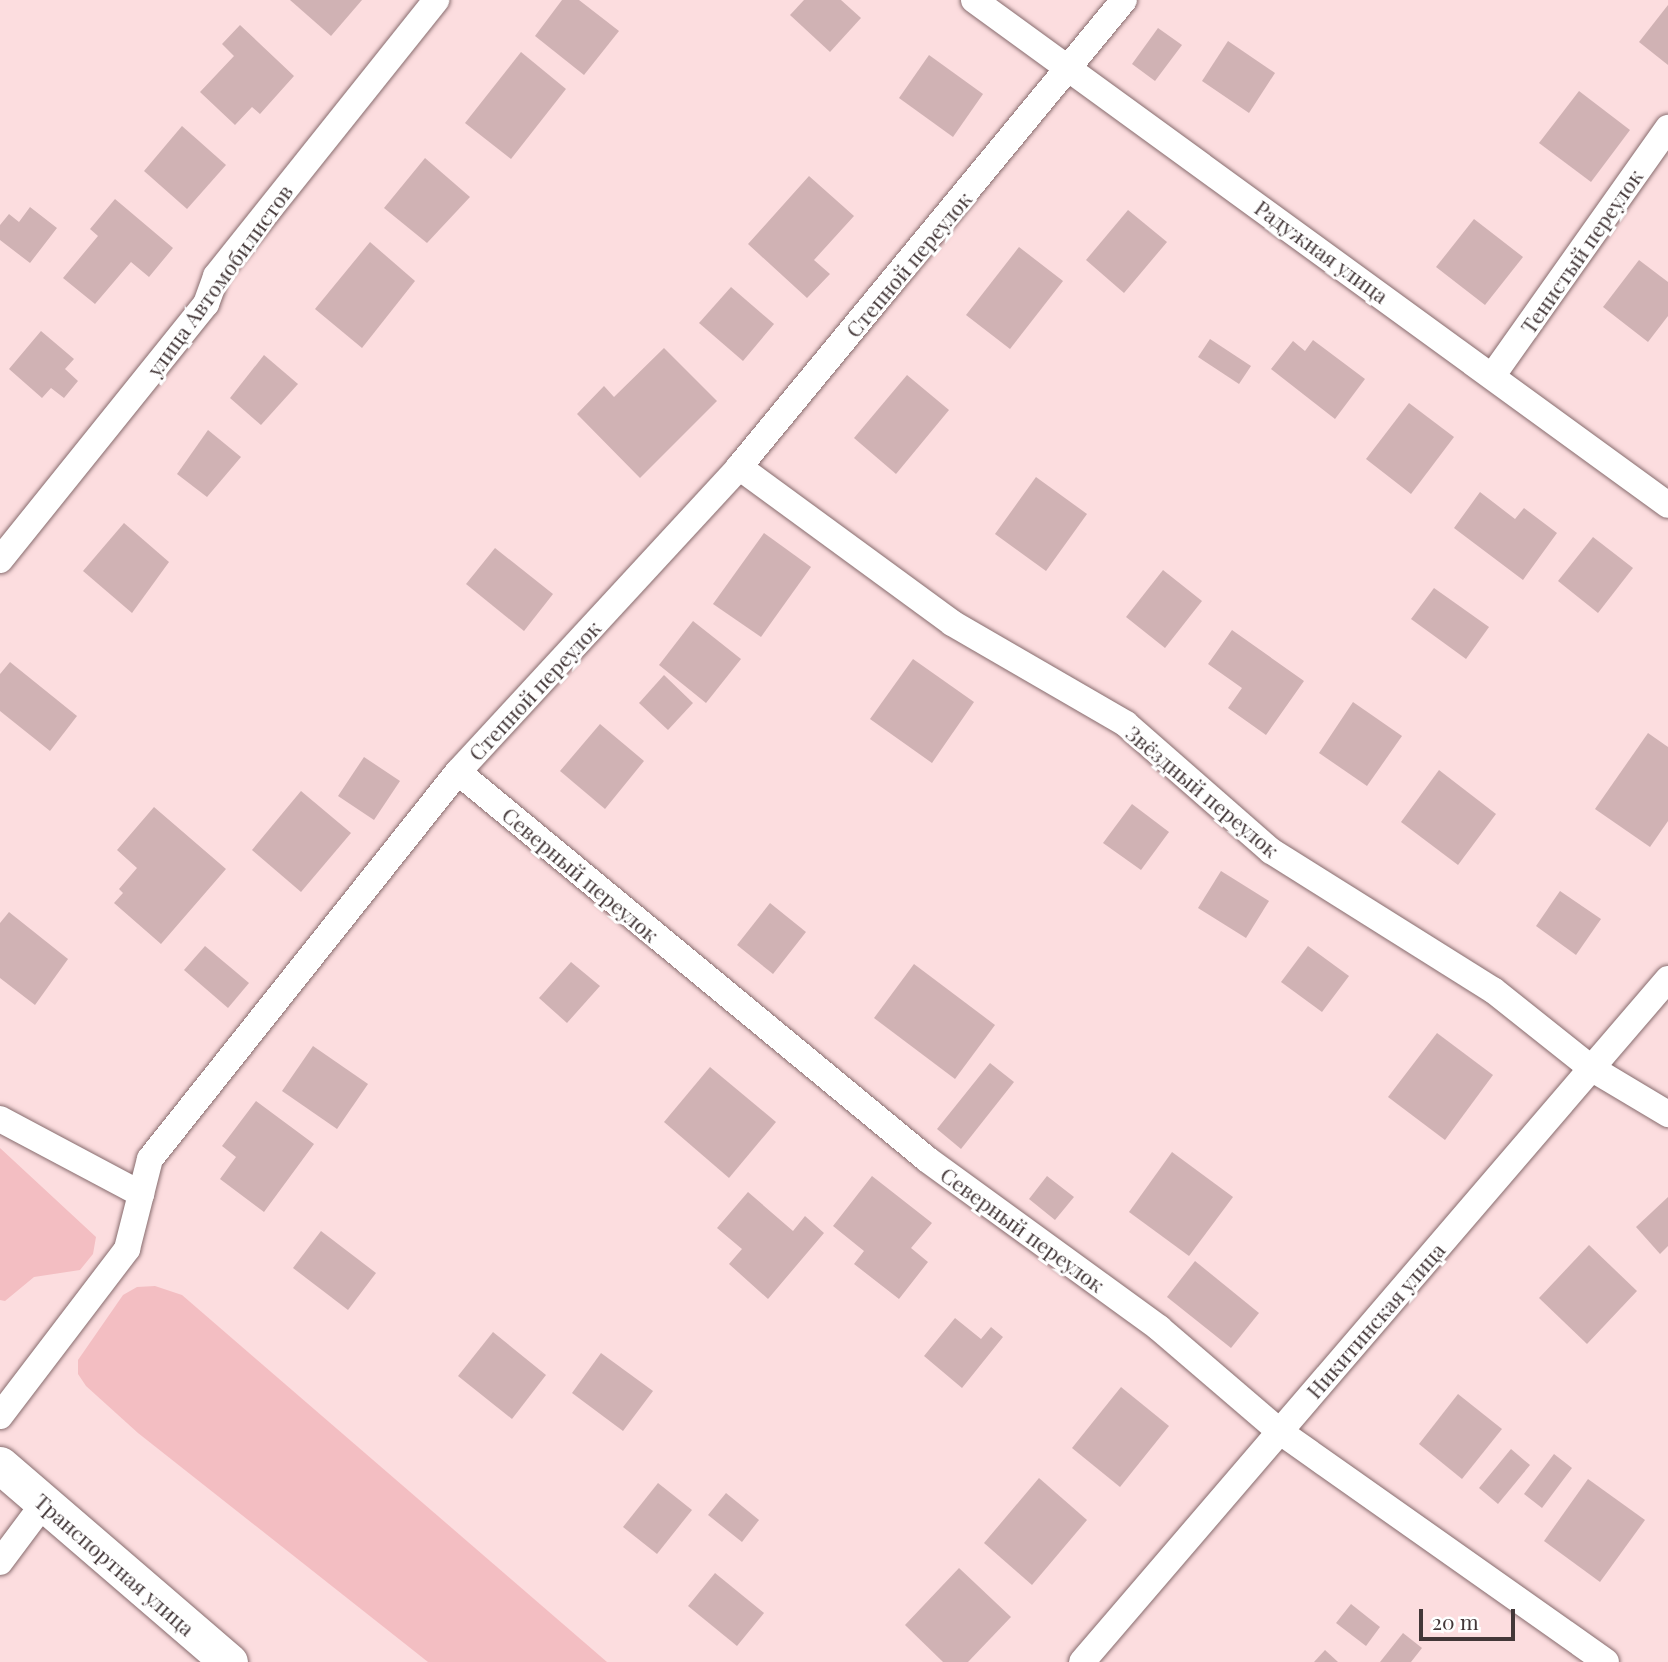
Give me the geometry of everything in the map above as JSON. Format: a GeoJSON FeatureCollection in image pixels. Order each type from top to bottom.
{"type":"FeatureCollection","features":[{"type":"Feature","properties":{"kind":"main road","name":"Транспортная улица"},"geometry":{"type":"LineString","coordinates":[[0,1465],[229,1662]]}},
{"type":"Feature","properties":{"kind":"street","name":"улица Автомобилистов"},"geometry":{"type":"LineString","coordinates":[[0,560],[206,304],[216,276],[436,0]]}},
{"type":"Feature","properties":{"kind":"street","name":"Радужная улица"},"geometry":{"type":"LineString","coordinates":[[974,0],[1072,68],[1668,505]]}},
{"type":"Feature","properties":{"kind":"street","name":"Степной переулок"},"geometry":{"type":"LineString","coordinates":[[0,1416],[127,1249],[150,1159],[458,772],[738,467],[1072,68],[1124,0]]}},
{"type":"Feature","properties":{"kind":"street","name":"Тенистый переулок"},"geometry":{"type":"LineString","coordinates":[[1493,375],[1668,128]]}},
{"type":"Feature","properties":{"kind":"street","name":"Звёздный переулок"},"geometry":{"type":"LineString","coordinates":[[738,467],[952,622],[1126,724],[1271,851],[1493,990],[1591,1068],[1668,1114]]}},
{"type":"Feature","properties":{"kind":"street","name":"Северный переулок"},"geometry":{"type":"LineString","coordinates":[[458,772],[928,1160],[1159,1328],[1279,1431],[1606,1662]]}},
{"type":"Feature","properties":{"kind":"street","name":"Никитинская улица"},"geometry":{"type":"LineString","coordinates":[[1082,1662],[1668,979]]}},
{"type":"Feature","properties":{"kind":"street"},"geometry":{"type":"LineString","coordinates":[[0,1119],[141,1194]]}},
{"type":"Feature","properties":{"kind":"street"},"geometry":{"type":"LineString","coordinates":[[0,1562],[44,1503]]}},
{"type":"Feature","properties":{"kind":"shaded area"},"geometry":{"type":"Polygon","coordinates":[[[0,1148],[96,1237],[93,1254],[80,1270],[34,1277],[5,1301],[0,1300],[0,1148]]]}},
{"type":"Feature","properties":{"kind":"shaded area"},"geometry":{"type":"Polygon","coordinates":[[[155,1286],[182,1295],[607,1662],[428,1662],[138,1433],[86,1386],[78,1374],[78,1360],[123,1295],[137,1287],[155,1286]]]}},
{"type":"Feature","properties":{"kind":"building"},"geometry":{"type":"Polygon","coordinates":[[[290,0],[362,0],[331,36],[290,0]]]}},
{"type":"Feature","properties":{"kind":"building"},"geometry":{"type":"Polygon","coordinates":[[[562,0],[579,0],[619,31],[584,75],[535,36],[562,0]]]}},
{"type":"Feature","properties":{"kind":"building"},"geometry":{"type":"Polygon","coordinates":[[[804,0],[841,0],[861,18],[830,52],[790,15],[804,0]]]}},
{"type":"Feature","properties":{"kind":"building"},"geometry":{"type":"Polygon","coordinates":[[[1668,5],[1668,65],[1639,42],[1668,5]]]}},
{"type":"Feature","properties":{"kind":"building"},"geometry":{"type":"Polygon","coordinates":[[[240,25],[294,76],[260,114],[252,107],[235,125],[200,92],[234,56],[222,44],[240,25]]]}},
{"type":"Feature","properties":{"kind":"building"},"geometry":{"type":"Polygon","coordinates":[[[1158,28],[1182,45],[1155,81],[1132,64],[1158,28]]]}},
{"type":"Feature","properties":{"kind":"building"},"geometry":{"type":"Polygon","coordinates":[[[1228,41],[1275,73],[1249,113],[1202,81],[1228,41]]]}},
{"type":"Feature","properties":{"kind":"building"},"geometry":{"type":"Polygon","coordinates":[[[521,52],[566,89],[511,159],[465,123],[521,52]]]}},
{"type":"Feature","properties":{"kind":"building"},"geometry":{"type":"Polygon","coordinates":[[[929,55],[983,94],[953,137],[899,98],[929,55]]]}},
{"type":"Feature","properties":{"kind":"building"},"geometry":{"type":"Polygon","coordinates":[[[1579,91],[1630,130],[1591,182],[1539,143],[1579,91]]]}},
{"type":"Feature","properties":{"kind":"building"},"geometry":{"type":"Polygon","coordinates":[[[182,126],[226,165],[187,209],[144,171],[182,126]]]}},
{"type":"Feature","properties":{"kind":"building"},"geometry":{"type":"Polygon","coordinates":[[[425,158],[470,197],[427,243],[384,208],[425,158]]]}},
{"type":"Feature","properties":{"kind":"building"},"geometry":{"type":"Polygon","coordinates":[[[809,176],[854,216],[814,260],[830,274],[807,298],[748,244],[809,176]]]}},
{"type":"Feature","properties":{"kind":"building"},"geometry":{"type":"Polygon","coordinates":[[[115,199],[173,248],[149,277],[131,262],[95,304],[63,278],[98,236],[90,229],[115,199]]]}},
{"type":"Feature","properties":{"kind":"building"},"geometry":{"type":"Polygon","coordinates":[[[30,207],[57,228],[30,263],[0,240],[0,225],[9,214],[19,222],[30,207]]]}},
{"type":"Feature","properties":{"kind":"building"},"geometry":{"type":"Polygon","coordinates":[[[1128,210],[1167,242],[1124,293],[1086,260],[1128,210]]]}},
{"type":"Feature","properties":{"kind":"building"},"geometry":{"type":"Polygon","coordinates":[[[1474,219],[1523,257],[1485,305],[1436,267],[1474,219]]]}},
{"type":"Feature","properties":{"kind":"building"},"geometry":{"type":"Polygon","coordinates":[[[370,242],[415,281],[362,348],[315,309],[370,242]]]}},
{"type":"Feature","properties":{"kind":"building"},"geometry":{"type":"Polygon","coordinates":[[[1019,247],[1063,281],[1010,349],[966,315],[1019,247]]]}},
{"type":"Feature","properties":{"kind":"building"},"geometry":{"type":"Polygon","coordinates":[[[1639,260],[1668,282],[1668,316],[1648,342],[1603,307],[1639,260]]]}},
{"type":"Feature","properties":{"kind":"building"},"geometry":{"type":"Polygon","coordinates":[[[731,287],[774,324],[743,361],[699,323],[731,287]]]}},
{"type":"Feature","properties":{"kind":"building"},"geometry":{"type":"Polygon","coordinates":[[[41,331],[74,359],[65,369],[78,381],[64,398],[51,388],[42,398],[9,369],[41,331]]]}},
{"type":"Feature","properties":{"kind":"building"},"geometry":{"type":"Polygon","coordinates":[[[1210,339],[1251,366],[1239,384],[1198,357],[1210,339]]]}},
{"type":"Feature","properties":{"kind":"building"},"geometry":{"type":"Polygon","coordinates":[[[1313,340],[1365,379],[1335,419],[1271,369],[1293,341],[1305,351],[1313,340]]]}},
{"type":"Feature","properties":{"kind":"building"},"geometry":{"type":"Polygon","coordinates":[[[664,348],[717,401],[640,478],[577,414],[604,386],[614,397],[664,348]]]}},
{"type":"Feature","properties":{"kind":"building"},"geometry":{"type":"Polygon","coordinates":[[[264,355],[298,384],[261,425],[230,398],[264,355]]]}},
{"type":"Feature","properties":{"kind":"building"},"geometry":{"type":"Polygon","coordinates":[[[907,375],[949,410],[896,474],[854,438],[907,375]]]}},
{"type":"Feature","properties":{"kind":"building"},"geometry":{"type":"Polygon","coordinates":[[[1409,403],[1454,437],[1411,494],[1366,459],[1409,403]]]}},
{"type":"Feature","properties":{"kind":"building"},"geometry":{"type":"Polygon","coordinates":[[[208,430],[241,457],[207,497],[177,474],[208,430]]]}},
{"type":"Feature","properties":{"kind":"building"},"geometry":{"type":"Polygon","coordinates":[[[1036,477],[1087,514],[1046,571],[995,534],[1036,477]]]}},
{"type":"Feature","properties":{"kind":"building"},"geometry":{"type":"Polygon","coordinates":[[[1480,492],[1515,519],[1524,508],[1557,533],[1523,580],[1454,528],[1480,492]]]}},
{"type":"Feature","properties":{"kind":"building"},"geometry":{"type":"Polygon","coordinates":[[[124,523],[169,562],[132,613],[83,571],[124,523]]]}},
{"type":"Feature","properties":{"kind":"building"},"geometry":{"type":"Polygon","coordinates":[[[764,533],[811,567],[761,637],[713,604],[764,533]]]}},
{"type":"Feature","properties":{"kind":"building"},"geometry":{"type":"Polygon","coordinates":[[[1593,537],[1633,568],[1598,613],[1558,581],[1593,537]]]}},
{"type":"Feature","properties":{"kind":"building"},"geometry":{"type":"Polygon","coordinates":[[[495,548],[553,594],[524,631],[466,584],[495,548]]]}},
{"type":"Feature","properties":{"kind":"building"},"geometry":{"type":"Polygon","coordinates":[[[1163,570],[1202,601],[1165,648],[1126,617],[1163,570]]]}},
{"type":"Feature","properties":{"kind":"building"},"geometry":{"type":"Polygon","coordinates":[[[1434,588],[1489,627],[1466,659],[1411,619],[1434,588]]]}},
{"type":"Feature","properties":{"kind":"building"},"geometry":{"type":"Polygon","coordinates":[[[693,621],[741,659],[706,703],[659,665],[693,621]]]}},
{"type":"Feature","properties":{"kind":"building"},"geometry":{"type":"Polygon","coordinates":[[[1232,630],[1304,681],[1266,735],[1228,708],[1242,688],[1208,664],[1232,630]]]}},
{"type":"Feature","properties":{"kind":"building"},"geometry":{"type":"Polygon","coordinates":[[[913,659],[974,702],[932,763],[870,719],[913,659]]]}},
{"type":"Feature","properties":{"kind":"building"},"geometry":{"type":"Polygon","coordinates":[[[10,662],[77,716],[50,751],[0,711],[0,674],[10,662]]]}},
{"type":"Feature","properties":{"kind":"building"},"geometry":{"type":"Polygon","coordinates":[[[664,675],[693,703],[668,730],[639,703],[664,675]]]}},
{"type":"Feature","properties":{"kind":"building"},"geometry":{"type":"Polygon","coordinates":[[[1353,702],[1402,736],[1367,786],[1319,753],[1353,702]]]}},
{"type":"Feature","properties":{"kind":"building"},"geometry":{"type":"Polygon","coordinates":[[[600,724],[644,761],[605,809],[560,771],[600,724]]]}},
{"type":"Feature","properties":{"kind":"building"},"geometry":{"type":"Polygon","coordinates":[[[1648,733],[1668,747],[1668,821],[1650,847],[1595,809],[1648,733]]]}},
{"type":"Feature","properties":{"kind":"building"},"geometry":{"type":"Polygon","coordinates":[[[364,757],[400,781],[374,820],[338,796],[364,757]]]}},
{"type":"Feature","properties":{"kind":"building"},"geometry":{"type":"Polygon","coordinates":[[[1439,770],[1496,814],[1458,865],[1401,822],[1439,770]]]}},
{"type":"Feature","properties":{"kind":"building"},"geometry":{"type":"Polygon","coordinates":[[[301,791],[351,833],[301,892],[252,850],[301,791]]]}},
{"type":"Feature","properties":{"kind":"building"},"geometry":{"type":"Polygon","coordinates":[[[1132,804],[1169,832],[1141,870],[1103,843],[1132,804]]]}},
{"type":"Feature","properties":{"kind":"building"},"geometry":{"type":"Polygon","coordinates":[[[154,807],[226,869],[161,944],[114,903],[123,893],[119,889],[137,868],[117,850],[154,807]]]}},
{"type":"Feature","properties":{"kind":"building"},"geometry":{"type":"Polygon","coordinates":[[[1221,871],[1269,901],[1246,938],[1198,908],[1221,871]]]}},
{"type":"Feature","properties":{"kind":"building"},"geometry":{"type":"Polygon","coordinates":[[[1560,891],[1601,919],[1576,955],[1536,926],[1560,891]]]}},
{"type":"Feature","properties":{"kind":"building"},"geometry":{"type":"Polygon","coordinates":[[[770,903],[806,932],[773,974],[737,945],[770,903]]]}},
{"type":"Feature","properties":{"kind":"building"},"geometry":{"type":"Polygon","coordinates":[[[9,912],[68,959],[35,1005],[0,978],[0,923],[9,912]]]}},
{"type":"Feature","properties":{"kind":"building"},"geometry":{"type":"Polygon","coordinates":[[[205,946],[249,983],[228,1008],[184,970],[205,946]]]}},
{"type":"Feature","properties":{"kind":"building"},"geometry":{"type":"Polygon","coordinates":[[[1308,946],[1349,976],[1322,1012],[1281,982],[1308,946]]]}},
{"type":"Feature","properties":{"kind":"building"},"geometry":{"type":"Polygon","coordinates":[[[571,962],[600,986],[567,1023],[539,998],[571,962]]]}},
{"type":"Feature","properties":{"kind":"building"},"geometry":{"type":"Polygon","coordinates":[[[914,964],[995,1025],[955,1079],[874,1018],[914,964]]]}},
{"type":"Feature","properties":{"kind":"building"},"geometry":{"type":"Polygon","coordinates":[[[1437,1033],[1493,1075],[1445,1140],[1388,1097],[1437,1033]]]}},
{"type":"Feature","properties":{"kind":"building"},"geometry":{"type":"Polygon","coordinates":[[[313,1046],[368,1084],[337,1129],[282,1091],[313,1046]]]}},
{"type":"Feature","properties":{"kind":"building"},"geometry":{"type":"Polygon","coordinates":[[[990,1063],[1014,1082],[961,1149],[937,1129],[990,1063]]]}},
{"type":"Feature","properties":{"kind":"building"},"geometry":{"type":"Polygon","coordinates":[[[710,1067],[776,1122],[729,1178],[664,1122],[710,1067]]]}},
{"type":"Feature","properties":{"kind":"building"},"geometry":{"type":"Polygon","coordinates":[[[256,1101],[314,1144],[264,1212],[220,1179],[236,1157],[222,1146],[256,1101]]]}},
{"type":"Feature","properties":{"kind":"building"},"geometry":{"type":"Polygon","coordinates":[[[1172,1152],[1233,1197],[1189,1256],[1129,1212],[1172,1152]]]}},
{"type":"Feature","properties":{"kind":"building"},"geometry":{"type":"Polygon","coordinates":[[[872,1176],[932,1223],[911,1248],[928,1262],[899,1299],[854,1264],[864,1251],[833,1226],[872,1176]]]}},
{"type":"Feature","properties":{"kind":"building"},"geometry":{"type":"Polygon","coordinates":[[[1047,1176],[1074,1197],[1055,1220],[1029,1199],[1047,1176]]]}},
{"type":"Feature","properties":{"kind":"building"},"geometry":{"type":"Polygon","coordinates":[[[748,1192],[793,1231],[805,1216],[824,1233],[768,1299],[729,1264],[742,1249],[717,1228],[748,1192]]]}},
{"type":"Feature","properties":{"kind":"building"},"geometry":{"type":"Polygon","coordinates":[[[1668,1197],[1668,1246],[1660,1254],[1636,1227],[1668,1197]]]}},
{"type":"Feature","properties":{"kind":"building"},"geometry":{"type":"Polygon","coordinates":[[[321,1231],[376,1273],[348,1310],[293,1268],[321,1231]]]}},
{"type":"Feature","properties":{"kind":"building"},"geometry":{"type":"Polygon","coordinates":[[[1589,1245],[1637,1291],[1587,1344],[1539,1298],[1589,1245]]]}},
{"type":"Feature","properties":{"kind":"building"},"geometry":{"type":"Polygon","coordinates":[[[1195,1261],[1259,1313],[1231,1348],[1167,1297],[1195,1261]]]}},
{"type":"Feature","properties":{"kind":"building"},"geometry":{"type":"Polygon","coordinates":[[[955,1318],[981,1339],[991,1327],[1003,1337],[962,1388],[924,1356],[955,1318]]]}},
{"type":"Feature","properties":{"kind":"building"},"geometry":{"type":"Polygon","coordinates":[[[493,1332],[546,1375],[512,1419],[458,1376],[493,1332]]]}},
{"type":"Feature","properties":{"kind":"building"},"geometry":{"type":"Polygon","coordinates":[[[601,1353],[653,1391],[623,1431],[572,1393],[601,1353]]]}},
{"type":"Feature","properties":{"kind":"building"},"geometry":{"type":"Polygon","coordinates":[[[1121,1387],[1169,1426],[1120,1487],[1072,1448],[1121,1387]]]}},
{"type":"Feature","properties":{"kind":"building"},"geometry":{"type":"Polygon","coordinates":[[[1458,1394],[1502,1429],[1462,1479],[1419,1444],[1458,1394]]]}},
{"type":"Feature","properties":{"kind":"building"},"geometry":{"type":"Polygon","coordinates":[[[1511,1449],[1530,1465],[1498,1504],[1479,1488],[1511,1449]]]}},
{"type":"Feature","properties":{"kind":"building"},"geometry":{"type":"Polygon","coordinates":[[[1554,1454],[1572,1468],[1542,1508],[1524,1494],[1554,1454]]]}},
{"type":"Feature","properties":{"kind":"building"},"geometry":{"type":"Polygon","coordinates":[[[1039,1478],[1087,1520],[1032,1585],[984,1543],[1039,1478]]]}},
{"type":"Feature","properties":{"kind":"building"},"geometry":{"type":"Polygon","coordinates":[[[1588,1479],[1645,1520],[1600,1582],[1544,1541],[1588,1479]]]}},
{"type":"Feature","properties":{"kind":"building"},"geometry":{"type":"Polygon","coordinates":[[[658,1483],[692,1510],[657,1554],[623,1527],[658,1483]]]}},
{"type":"Feature","properties":{"kind":"building"},"geometry":{"type":"Polygon","coordinates":[[[726,1493],[759,1520],[742,1542],[708,1515],[726,1493]]]}},
{"type":"Feature","properties":{"kind":"building"},"geometry":{"type":"Polygon","coordinates":[[[959,1568],[1011,1617],[968,1662],[943,1662],[905,1625],[959,1568]]]}},
{"type":"Feature","properties":{"kind":"building"},"geometry":{"type":"Polygon","coordinates":[[[715,1573],[764,1613],[737,1646],[688,1606],[715,1573]]]}},
{"type":"Feature","properties":{"kind":"building"},"geometry":{"type":"Polygon","coordinates":[[[1351,1604],[1380,1627],[1366,1646],[1336,1623],[1351,1604]]]}},
{"type":"Feature","properties":{"kind":"building"},"geometry":{"type":"Polygon","coordinates":[[[1403,1633],[1422,1648],[1411,1662],[1380,1662],[1403,1633]]]}},
{"type":"Feature","properties":{"kind":"building"},"geometry":{"type":"Polygon","coordinates":[[[1325,1650],[1338,1662],[1314,1662],[1325,1650]]]}}]}
